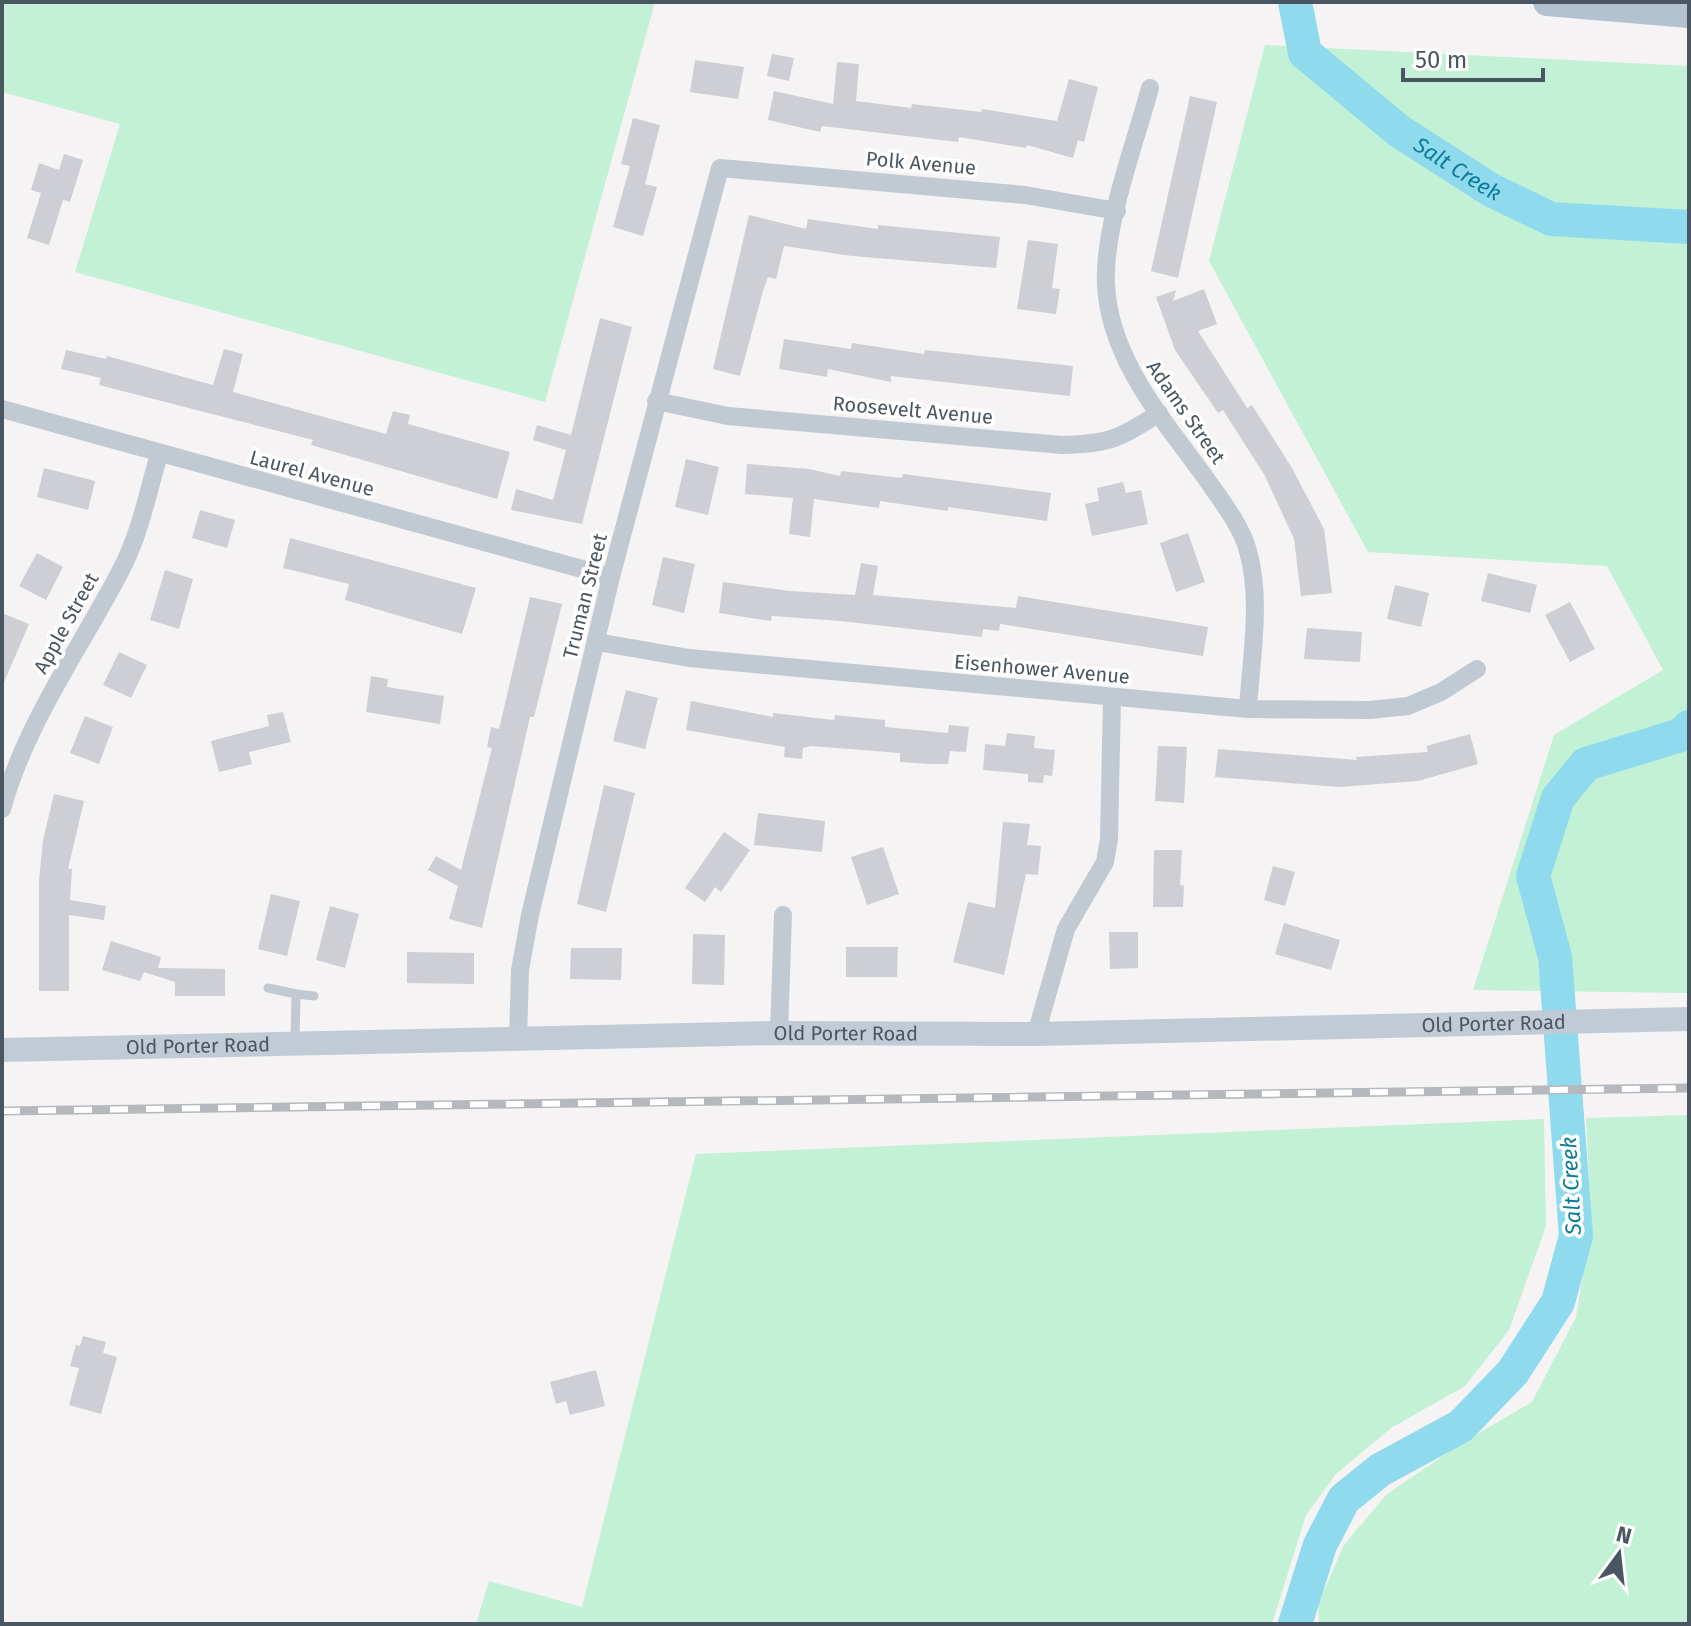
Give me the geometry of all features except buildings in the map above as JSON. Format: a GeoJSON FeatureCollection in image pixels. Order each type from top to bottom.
{"type":"FeatureCollection","features":[{"type":"Feature","properties":{"kind":"main road"},"geometry":{"type":"LineString","coordinates":[[1547,2],[1689,14]]}},
{"type":"Feature","properties":{"kind":"street","name":"Adams Street"},"geometry":{"type":"LineString","coordinates":[[1150,88],[1117,211],[1106,284],[1113,325],[1126,365],[1221,499],[1248,549],[1255,594],[1248,709]]}},
{"type":"Feature","properties":{"kind":"street","name":"Polk Avenue"},"geometry":{"type":"LineString","coordinates":[[720,168],[1025,195],[1117,211]]}},
{"type":"Feature","properties":{"kind":"street","name":"Truman Street"},"geometry":{"type":"LineString","coordinates":[[518,1040],[524,942],[611,577],[720,168]]}},
{"type":"Feature","properties":{"kind":"street","name":"Roosevelt Avenue"},"geometry":{"type":"LineString","coordinates":[[656,401],[728,416],[1062,445],[1092,444],[1120,438],[1159,413]]}},
{"type":"Feature","properties":{"kind":"street","name":"Laurel Avenue"},"geometry":{"type":"LineString","coordinates":[[2,409],[611,577]]}},
{"type":"Feature","properties":{"kind":"street","name":"Apple Street"},"geometry":{"type":"LineString","coordinates":[[2,809],[23,743],[123,566],[141,521],[159,454]]}},
{"type":"Feature","properties":{"kind":"street","name":"Eisenhower Avenue"},"geometry":{"type":"LineString","coordinates":[[597,642],[689,658],[1248,709],[1370,710],[1408,706],[1441,692],[1477,669]]}},
{"type":"Feature","properties":{"kind":"street"},"geometry":{"type":"LineString","coordinates":[[1036,1034],[1066,929],[1105,862],[1109,839],[1112,698]]}},
{"type":"Feature","properties":{"kind":"street"},"geometry":{"type":"LineString","coordinates":[[779,1033],[783,915]]}},
{"type":"Feature","properties":{"kind":"street","name":"Old Porter Road"},"geometry":{"type":"LineString","coordinates":[[2,1050],[779,1033],[1036,1034],[1689,1019]]}},
{"type":"Feature","properties":{"kind":"lane"},"geometry":{"type":"LineString","coordinates":[[268,988],[314,996]]}},
{"type":"Feature","properties":{"kind":"lane"},"geometry":{"type":"LineString","coordinates":[[295,1044],[296,994]]}},
{"type":"Feature","properties":{"kind":"green space"},"geometry":{"type":"Polygon","coordinates":[[[2,2],[655,2],[545,402],[75,272],[120,124],[2,92],[2,2]]]}},
{"type":"Feature","properties":{"kind":"green space"},"geometry":{"type":"Polygon","coordinates":[[[1265,45],[1689,66],[1689,993],[1473,990],[1554,735],[1663,670],[1607,566],[1368,552],[1209,261],[1265,45]]]}},
{"type":"Feature","properties":{"kind":"green space"},"geometry":{"type":"Polygon","coordinates":[[[1689,1115],[1689,1624],[1319,1624],[1318,1604],[1344,1545],[1387,1494],[1465,1441],[1532,1402],[1576,1317],[1591,1226],[1586,1118],[1689,1115]]]}},
{"type":"Feature","properties":{"kind":"green space"},"geometry":{"type":"Polygon","coordinates":[[[1544,1119],[1546,1226],[1509,1330],[1465,1386],[1391,1428],[1336,1474],[1306,1515],[1272,1624],[476,1624],[489,1581],[582,1607],[696,1154],[1544,1119]]]}},
{"type":"Feature","properties":{"kind":"waterway","name":"Salt Creek"},"geometry":{"type":"LineString","coordinates":[[1295,2],[1305,53],[1399,131],[1491,190],[1551,219],[1689,227]]}},
{"type":"Feature","properties":{"kind":"waterway","name":"Salt Creek"},"geometry":{"type":"LineString","coordinates":[[1295,1624],[1320,1545],[1344,1499],[1380,1470],[1461,1426],[1513,1372],[1558,1302],[1576,1236],[1555,957],[1533,876],[1558,798],[1586,764],[1681,735],[1689,727]]}},
{"type":"Feature","properties":{"kind":"railway"},"geometry":{"type":"LineString","coordinates":[[2,1111],[1689,1088]]}}]}
